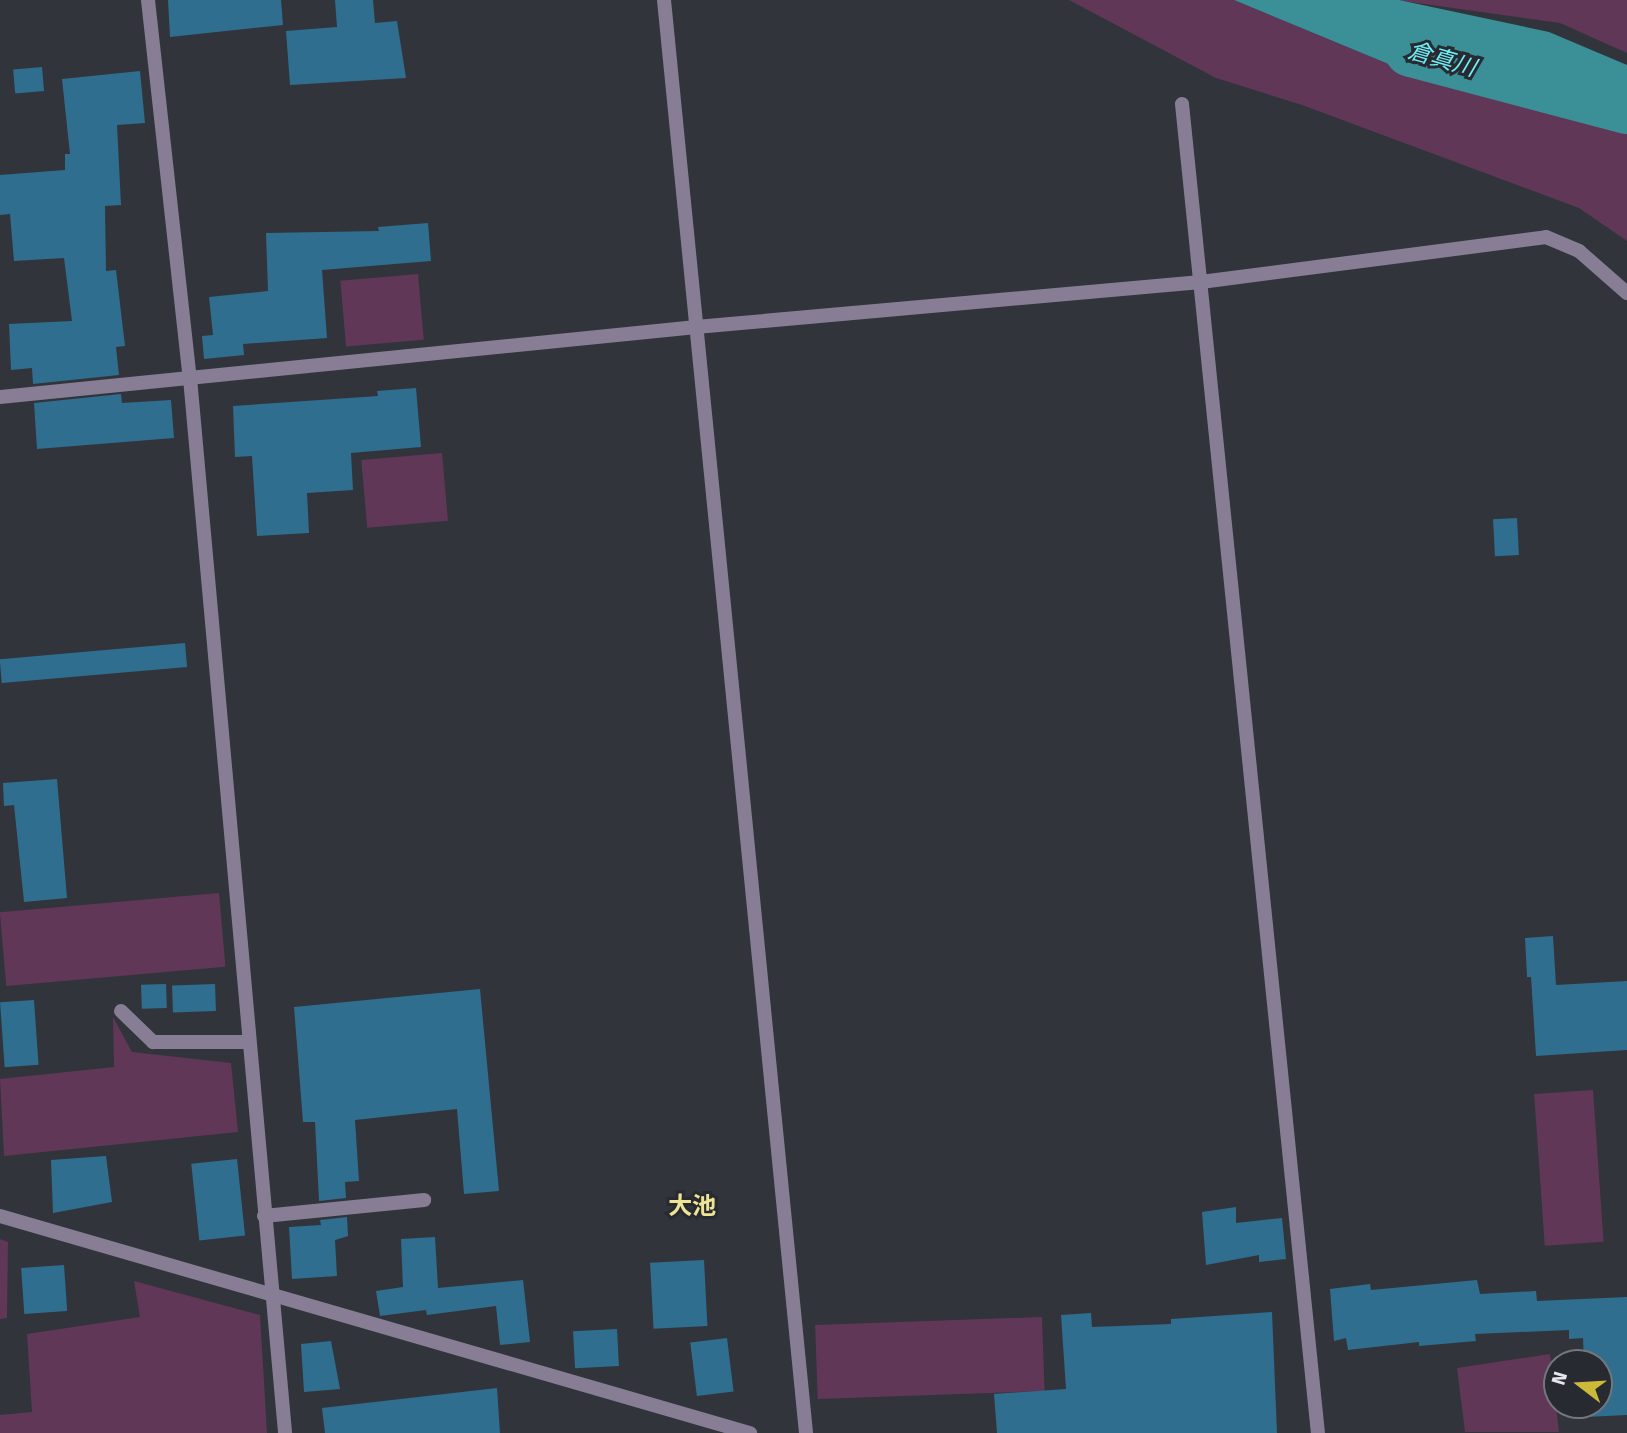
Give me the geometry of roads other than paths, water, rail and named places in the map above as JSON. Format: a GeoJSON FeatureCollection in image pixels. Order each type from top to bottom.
{"type":"FeatureCollection","features":[{"type":"Feature","properties":{"kind":"street"},"geometry":{"type":"LineString","coordinates":[[148,0],[190,378],[285,1433]]}},
{"type":"Feature","properties":{"kind":"street"},"geometry":{"type":"LineString","coordinates":[[664,0],[806,1433]]}},
{"type":"Feature","properties":{"kind":"street"},"geometry":{"type":"LineString","coordinates":[[1182,104],[1318,1433]]}},
{"type":"Feature","properties":{"kind":"street"},"geometry":{"type":"LineString","coordinates":[[0,397],[696,327],[1200,282],[1545,237],[1579,251],[1627,293]]}},
{"type":"Feature","properties":{"kind":"street"},"geometry":{"type":"LineString","coordinates":[[121,1011],[153,1042],[249,1042]]}},
{"type":"Feature","properties":{"kind":"street"},"geometry":{"type":"LineString","coordinates":[[264,1216],[424,1200]]}},
{"type":"Feature","properties":{"kind":"street"},"geometry":{"type":"LineString","coordinates":[[0,1216],[750,1433]]}},
{"type":"Feature","properties":{"kind":"water"},"geometry":{"type":"Polygon","coordinates":[[[1234,0],[1399,0],[1549,32],[1627,65],[1627,104],[1589,81],[1519,67],[1420,77],[1234,0]]]}},
{"type":"Feature","properties":{"kind":"waterway","name":"倉真川"},"geometry":{"type":"LineString","coordinates":[[1411,50],[1627,107]]}},
{"type":"Feature","properties":{"kind":"district","name":"大池"},"geometry":{"type":"Point","coordinates":[692,1207]}}]}
